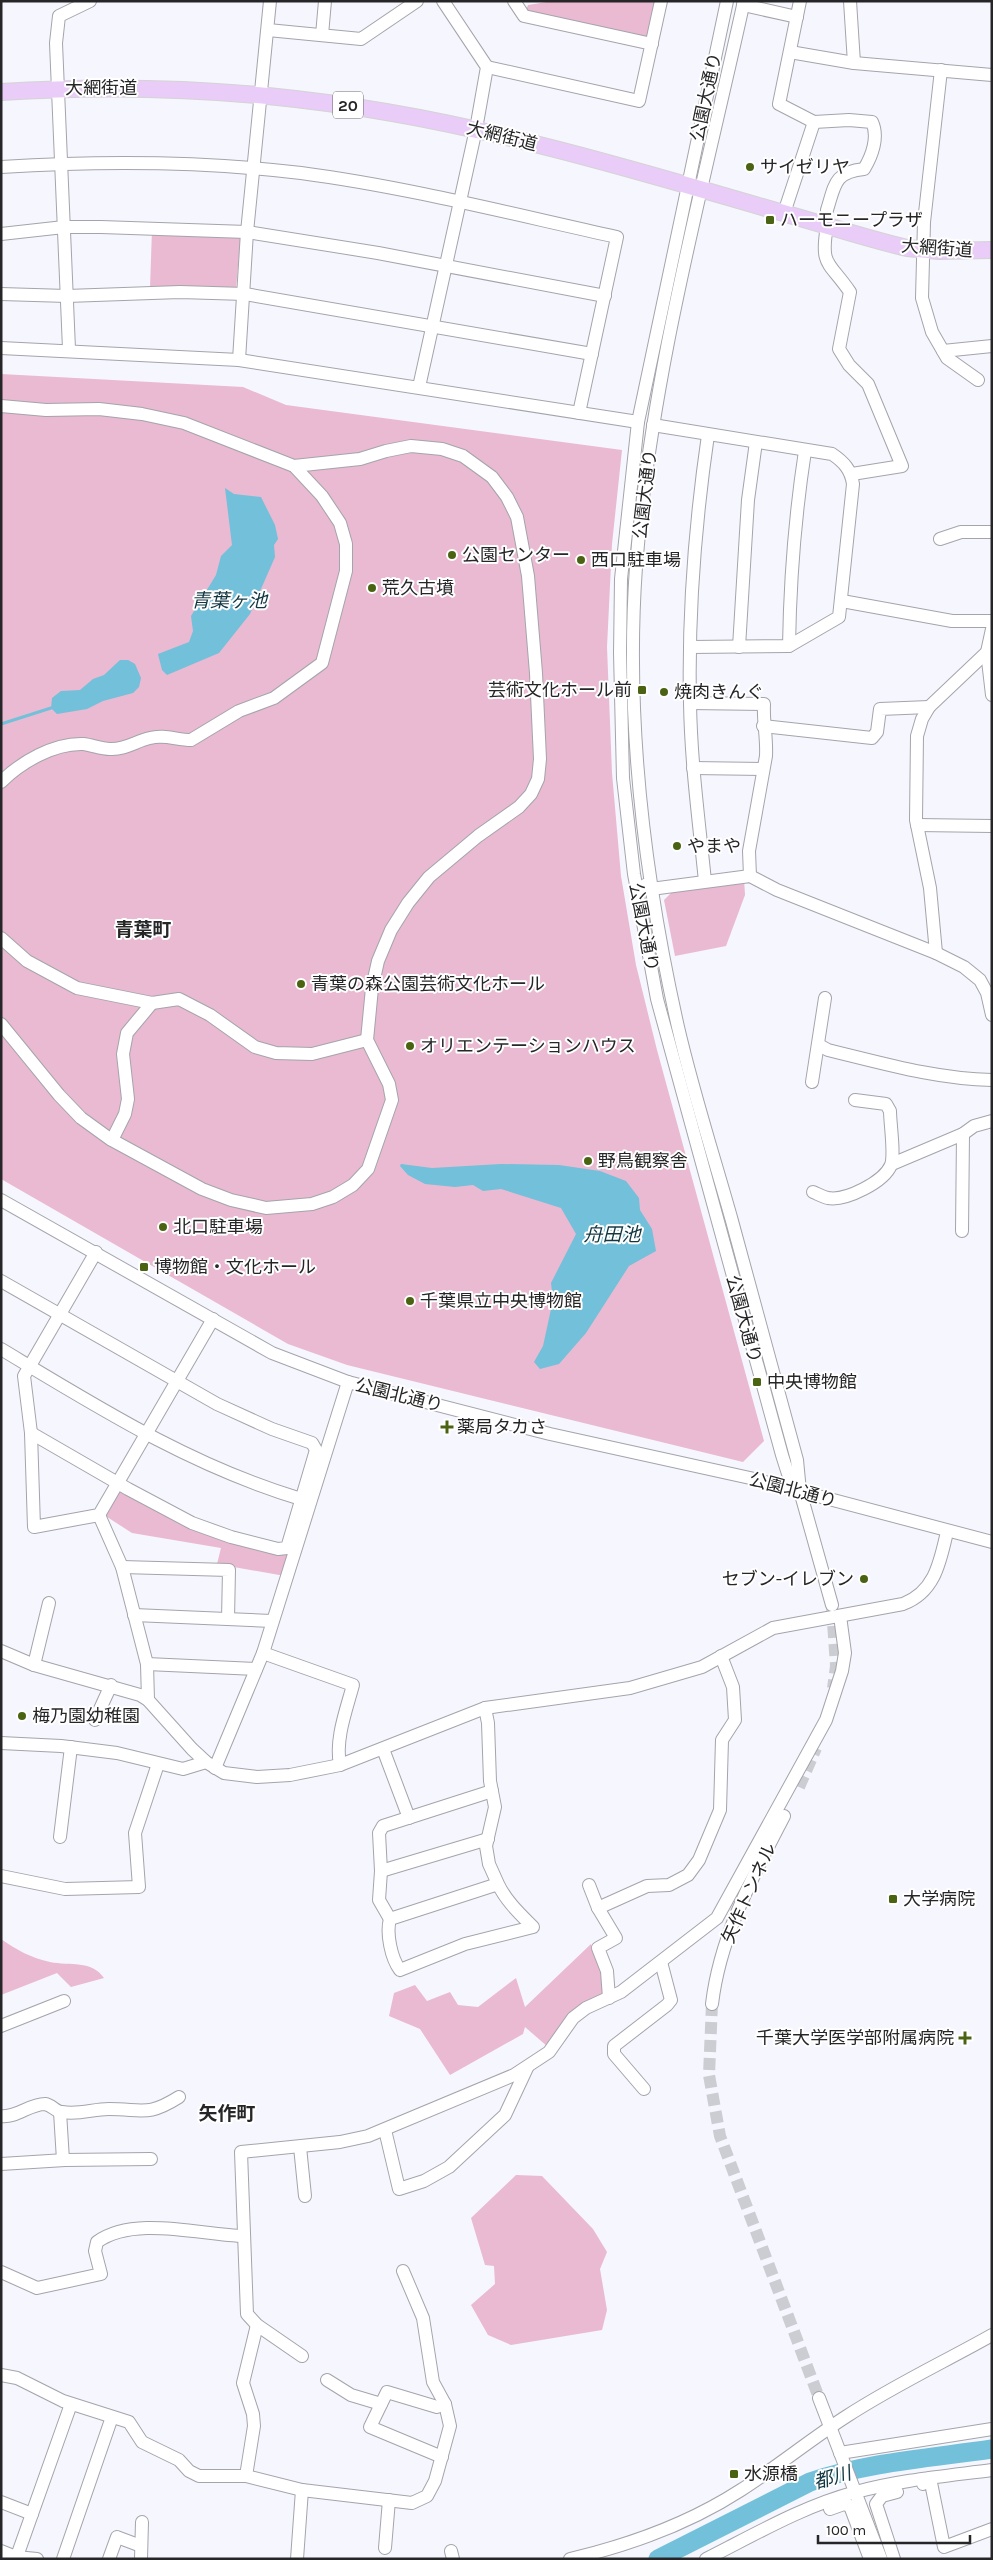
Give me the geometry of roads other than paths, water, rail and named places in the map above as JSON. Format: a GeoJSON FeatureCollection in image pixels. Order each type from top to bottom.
{"type":"FeatureCollection","features":[{"type":"Feature","properties":{"kind":"main road","name":"大網街道"},"geometry":{"type":"LineString","coordinates":[[1,92],[58,88],[163,88],[263,94],[361,107],[476,129],[686,184],[784,213],[827,218],[884,243],[923,250],[992,250]]}},
{"type":"Feature","properties":{"kind":"street"},"geometry":{"type":"LineString","coordinates":[[69,349],[56,43],[59,16],[90,1]]}},
{"type":"Feature","properties":{"kind":"street"},"geometry":{"type":"LineString","coordinates":[[239,360],[245,294],[247,232],[263,94],[270,1]]}},
{"type":"Feature","properties":{"kind":"street"},"geometry":{"type":"LineString","coordinates":[[322,35],[325,1]]}},
{"type":"Feature","properties":{"kind":"street"},"geometry":{"type":"LineString","coordinates":[[268,30],[361,39],[417,1]]}},
{"type":"Feature","properties":{"kind":"street"},"geometry":{"type":"LineString","coordinates":[[443,1],[488,67],[639,100],[661,1]]}},
{"type":"Feature","properties":{"kind":"street"},"geometry":{"type":"LineString","coordinates":[[800,1],[779,104],[814,122],[850,120],[872,122],[874,127],[873,154],[864,169],[848,170],[836,181],[827,218],[824,245],[825,260],[850,292],[839,349],[849,365],[868,384],[902,466],[852,474]]}},
{"type":"Feature","properties":{"kind":"street"},"geometry":{"type":"LineString","coordinates":[[850,1],[854,63]]}},
{"type":"Feature","properties":{"kind":"street"},"geometry":{"type":"LineString","coordinates":[[516,2],[524,16],[652,44]]}},
{"type":"Feature","properties":{"kind":"street","name":"公園大通り"},"geometry":{"type":"LineString","coordinates":[[726,2],[686,184],[638,422],[623,551],[620,653],[623,778],[635,880],[657,999],[783,1459],[789,1477],[800,1491]]}},
{"type":"Feature","properties":{"kind":"street"},"geometry":{"type":"LineString","coordinates":[[743,3],[797,17]]}},
{"type":"Feature","properties":{"kind":"street","name":"公園大通り"},"geometry":{"type":"LineString","coordinates":[[743,3],[679,292],[653,425],[636,566],[634,627],[636,742],[651,889],[678,1029],[797,1460],[800,1491]]}},
{"type":"Feature","properties":{"kind":"street"},"geometry":{"type":"LineString","coordinates":[[790,52],[854,63],[992,75]]}},
{"type":"Feature","properties":{"kind":"street"},"geometry":{"type":"LineString","coordinates":[[419,387],[488,67]]}},
{"type":"Feature","properties":{"kind":"street"},"geometry":{"type":"LineString","coordinates":[[941,70],[923,250],[922,298],[932,332],[947,358],[978,380]]}},
{"type":"Feature","properties":{"kind":"street"},"geometry":{"type":"LineString","coordinates":[[784,213],[814,122]]}},
{"type":"Feature","properties":{"kind":"street"},"geometry":{"type":"LineString","coordinates":[[1,167],[61,164],[146,164],[255,170],[348,180],[616,237],[579,412]]}},
{"type":"Feature","properties":{"kind":"street"},"geometry":{"type":"LineString","coordinates":[[1,234],[64,227],[150,227],[247,232],[605,296]]}},
{"type":"Feature","properties":{"kind":"street"},"geometry":{"type":"LineString","coordinates":[[1,294],[67,296],[180,292],[245,294],[592,354]]}},
{"type":"Feature","properties":{"kind":"street"},"geometry":{"type":"LineString","coordinates":[[943,351],[992,346]]}},
{"type":"Feature","properties":{"kind":"street"},"geometry":{"type":"LineString","coordinates":[[1,348],[69,349],[239,360],[638,422]]}},
{"type":"Feature","properties":{"kind":"street"},"geometry":{"type":"LineString","coordinates":[[1,406],[46,410],[99,409],[142,414],[184,423],[294,466],[322,496],[338,520],[346,544],[346,571],[322,663],[274,698],[239,711],[191,740],[164,736],[149,738],[130,747],[110,749],[82,744],[52,750],[33,758],[1,782]]}},
{"type":"Feature","properties":{"kind":"street"},"geometry":{"type":"LineString","coordinates":[[653,425],[832,454],[852,474],[853,484],[839,617],[789,646],[690,647]]}},
{"type":"Feature","properties":{"kind":"street"},"geometry":{"type":"LineString","coordinates":[[705,881],[693,768],[690,647],[698,507],[708,435]]}},
{"type":"Feature","properties":{"kind":"street"},"geometry":{"type":"LineString","coordinates":[[739,647],[748,500],[756,442]]}},
{"type":"Feature","properties":{"kind":"street"},"geometry":{"type":"LineString","coordinates":[[1,1024],[59,1095],[81,1118],[112,1140],[202,1189],[231,1200],[266,1208],[312,1204],[333,1197],[358,1180],[368,1169],[392,1100],[389,1084],[367,1040],[372,988],[378,961],[391,930],[408,903],[429,877],[450,858],[519,807],[531,794],[538,779],[540,759],[536,666],[528,576],[517,517],[507,497],[492,477],[463,456],[442,449],[412,446],[360,459],[294,466]]}},
{"type":"Feature","properties":{"kind":"street"},"geometry":{"type":"LineString","coordinates":[[789,646],[790,571],[796,508],[806,451]]}},
{"type":"Feature","properties":{"kind":"street"},"geometry":{"type":"LineString","coordinates":[[940,539],[961,532],[992,532]]}},
{"type":"Feature","properties":{"kind":"street"},"geometry":{"type":"LineString","coordinates":[[842,601],[952,621],[992,621]]}},
{"type":"Feature","properties":{"kind":"street"},"geometry":{"type":"LineString","coordinates":[[992,629],[987,652],[992,696]]}},
{"type":"Feature","properties":{"kind":"street"},"geometry":{"type":"LineString","coordinates":[[936,954],[930,888],[914,802],[917,736],[922,719],[929,708],[987,652]]}},
{"type":"Feature","properties":{"kind":"street"},"geometry":{"type":"LineString","coordinates":[[690,703],[764,704],[763,726],[767,742],[749,851],[750,876]]}},
{"type":"Feature","properties":{"kind":"street"},"geometry":{"type":"LineString","coordinates":[[763,726],[872,738],[877,732],[880,709],[929,708]]}},
{"type":"Feature","properties":{"kind":"street"},"geometry":{"type":"LineString","coordinates":[[693,768],[763,769]]}},
{"type":"Feature","properties":{"kind":"street"},"geometry":{"type":"LineString","coordinates":[[917,825],[992,826]]}},
{"type":"Feature","properties":{"kind":"street"},"geometry":{"type":"LineString","coordinates":[[635,880],[651,889],[750,876],[777,890],[964,967],[980,980],[991,1007]]}},
{"type":"Feature","properties":{"kind":"street"},"geometry":{"type":"LineString","coordinates":[[641,908],[651,889]]}},
{"type":"Feature","properties":{"kind":"street"},"geometry":{"type":"LineString","coordinates":[[1,938],[26,960],[77,988],[152,1003],[179,999],[210,1015],[255,1047],[276,1053],[312,1054],[367,1040]]}},
{"type":"Feature","properties":{"kind":"street"},"geometry":{"type":"LineString","coordinates":[[812,1082],[825,998]]}},
{"type":"Feature","properties":{"kind":"street"},"geometry":{"type":"LineString","coordinates":[[112,1140],[125,1114],[128,1099],[123,1054],[128,1033],[152,1003]]}},
{"type":"Feature","properties":{"kind":"street"},"geometry":{"type":"LineString","coordinates":[[819,1045],[828,1050],[944,1076],[992,1080]]}},
{"type":"Feature","properties":{"kind":"street"},"geometry":{"type":"LineString","coordinates":[[855,1100],[886,1104],[890,1111],[892,1164]]}},
{"type":"Feature","properties":{"kind":"street"},"geometry":{"type":"LineString","coordinates":[[813,1192],[827,1198],[836,1198],[864,1189],[884,1176],[892,1164],[963,1134],[974,1126],[992,1121]]}},
{"type":"Feature","properties":{"kind":"street"},"geometry":{"type":"LineString","coordinates":[[962,1231],[963,1134]]}},
{"type":"Feature","properties":{"kind":"street","name":"公園北通り"},"geometry":{"type":"LineString","coordinates":[[1,1200],[272,1353],[348,1382],[550,1434],[800,1491],[947,1532],[992,1542]]}},
{"type":"Feature","properties":{"kind":"street"},"geometry":{"type":"LineString","coordinates":[[96,1252],[24,1376],[31,1433],[34,1527],[99,1515],[213,1319]]}},
{"type":"Feature","properties":{"kind":"street"},"geometry":{"type":"LineString","coordinates":[[1,1281],[244,1417],[312,1443],[316,1450],[287,1548],[278,1549],[231,1537],[192,1523],[118,1484],[31,1433]]}},
{"type":"Feature","properties":{"kind":"street"},"geometry":{"type":"LineString","coordinates":[[1,1349],[146,1434],[222,1472],[252,1484],[301,1499]]}},
{"type":"Feature","properties":{"kind":"street"},"geometry":{"type":"LineString","coordinates":[[210,1765],[263,1653],[348,1382]]}},
{"type":"Feature","properties":{"kind":"street"},"geometry":{"type":"LineString","coordinates":[[800,1491],[832,1605]]}},
{"type":"Feature","properties":{"kind":"street"},"geometry":{"type":"LineString","coordinates":[[99,1515],[122,1567],[147,1664],[148,1700]]}},
{"type":"Feature","properties":{"kind":"street"},"geometry":{"type":"LineString","coordinates":[[1,1651],[34,1665],[140,1694],[210,1765],[224,1774],[257,1777],[290,1775],[340,1766],[485,1708],[630,1688],[702,1666],[774,1628],[903,1604],[920,1596],[927,1589],[940,1565],[947,1532]]}},
{"type":"Feature","properties":{"kind":"street"},"geometry":{"type":"LineString","coordinates":[[122,1567],[229,1570],[228,1619]]}},
{"type":"Feature","properties":{"kind":"street"},"geometry":{"type":"LineString","coordinates":[[34,1665],[49,1603]]}},
{"type":"Feature","properties":{"kind":"street"},"geometry":{"type":"LineString","coordinates":[[134,1615],[272,1621]]}},
{"type":"Feature","properties":{"kind":"street"},"geometry":{"type":"LineString","coordinates":[[302,2356],[257,2325],[247,2314],[245,2307],[241,2152],[349,2140],[385,2130],[527,2068],[549,2052],[573,2018],[586,2008],[621,1992],[717,1918],[826,1720],[842,1671],[845,1653],[840,1616]]}},
{"type":"Feature","properties":{"kind":"street"},"geometry":{"type":"LineString","coordinates":[[263,1653],[353,1685],[342,1723],[338,1755],[340,1766]]}},
{"type":"Feature","properties":{"kind":"street"},"geometry":{"type":"LineString","coordinates":[[598,1908],[647,1886],[669,1885],[688,1875],[699,1860],[720,1810],[722,1740],[734,1720],[732,1687],[722,1656]]}},
{"type":"Feature","properties":{"kind":"street"},"geometry":{"type":"LineString","coordinates":[[147,1664],[256,1669]]}},
{"type":"Feature","properties":{"kind":"street"},"geometry":{"type":"LineString","coordinates":[[95,1720],[111,1685]]}},
{"type":"Feature","properties":{"kind":"street"},"geometry":{"type":"LineString","coordinates":[[485,1708],[488,1723],[488,1754],[495,1807],[486,1846],[489,1864],[510,1904],[533,1927],[465,1944],[400,1970],[396,1964],[388,1928],[390,1919],[379,1900],[381,1870],[379,1834],[383,1826],[492,1791]]}},
{"type":"Feature","properties":{"kind":"street"},"geometry":{"type":"LineString","coordinates":[[1,1743],[71,1747],[117,1753],[183,1769],[210,1765]]}},
{"type":"Feature","properties":{"kind":"street"},"geometry":{"type":"LineString","coordinates":[[60,1837],[71,1747]]}},
{"type":"Feature","properties":{"kind":"street"},"geometry":{"type":"LineString","coordinates":[[383,1749],[409,1818]]}},
{"type":"Feature","properties":{"kind":"street"},"geometry":{"type":"LineString","coordinates":[[1,1876],[65,1889],[139,1887],[135,1833],[158,1764]]}},
{"type":"Feature","properties":{"kind":"street","name":"矢作トンネル"},"geometry":{"type":"LineString","coordinates":[[712,2004],[719,1962],[734,1919],[799,1787]]}},
{"type":"Feature","properties":{"kind":"street"},"geometry":{"type":"LineString","coordinates":[[381,1870],[488,1838]]}},
{"type":"Feature","properties":{"kind":"street"},"geometry":{"type":"LineString","coordinates":[[390,1919],[498,1884]]}},
{"type":"Feature","properties":{"kind":"street"},"geometry":{"type":"LineString","coordinates":[[589,1885],[598,1908],[616,1938],[598,1948],[607,1971],[608,1998]]}},
{"type":"Feature","properties":{"kind":"street"},"geometry":{"type":"LineString","coordinates":[[644,2089],[614,2054],[614,2046],[667,2005],[670,2000],[661,1962]]}},
{"type":"Feature","properties":{"kind":"street"},"geometry":{"type":"LineString","coordinates":[[1,2026],[64,2001]]}},
{"type":"Feature","properties":{"kind":"street"},"geometry":{"type":"LineString","coordinates":[[385,2130],[399,2189],[424,2181],[449,2166],[505,2115],[527,2068]]}},
{"type":"Feature","properties":{"kind":"street"},"geometry":{"type":"LineString","coordinates":[[1,2116],[14,2115],[32,2106],[48,2104],[60,2112],[82,2113],[108,2109],[142,2112],[160,2109],[179,2097]]}},
{"type":"Feature","properties":{"kind":"street"},"geometry":{"type":"LineString","coordinates":[[60,2112],[63,2160]]}},
{"type":"Feature","properties":{"kind":"street"},"geometry":{"type":"LineString","coordinates":[[300,2146],[305,2196]]}},
{"type":"Feature","properties":{"kind":"street"},"geometry":{"type":"LineString","coordinates":[[1,2164],[63,2160],[151,2159]]}},
{"type":"Feature","properties":{"kind":"street"},"geometry":{"type":"LineString","coordinates":[[1,2272],[37,2288],[101,2274],[95,2252],[97,2242],[105,2236],[120,2232],[174,2229],[244,2236]]}},
{"type":"Feature","properties":{"kind":"street"},"geometry":{"type":"LineString","coordinates":[[1,2375],[17,2378],[40,2391],[71,2404],[129,2422],[142,2442],[179,2460],[194,2474],[199,2476],[246,2476],[302,2490],[412,2503],[427,2496],[435,2481],[450,2426],[445,2404],[433,2382],[422,2318],[404,2271]]}},
{"type":"Feature","properties":{"kind":"street"},"geometry":{"type":"LineString","coordinates":[[246,2476],[254,2426],[253,2414],[243,2383],[257,2325]]}},
{"type":"Feature","properties":{"kind":"street"},"geometry":{"type":"LineString","coordinates":[[570,2559],[611,2549],[681,2522],[741,2490],[811,2439],[847,2416],[992,2335]]}},
{"type":"Feature","properties":{"kind":"street"},"geometry":{"type":"LineString","coordinates":[[327,2380],[351,2395],[381,2404]]}},
{"type":"Feature","properties":{"kind":"street"},"geometry":{"type":"LineString","coordinates":[[442,2457],[370,2427],[387,2392],[437,2407],[445,2404]]}},
{"type":"Feature","properties":{"kind":"street"},"geometry":{"type":"LineString","coordinates":[[819,2398],[881,2559]]}},
{"type":"Feature","properties":{"kind":"street"},"geometry":{"type":"LineString","coordinates":[[16,2558],[71,2404]]}},
{"type":"Feature","properties":{"kind":"street"},"geometry":{"type":"LineString","coordinates":[[63,2559],[112,2417]]}},
{"type":"Feature","properties":{"kind":"street"},"geometry":{"type":"LineString","coordinates":[[840,2453],[992,2429]]}},
{"type":"Feature","properties":{"kind":"street"},"geometry":{"type":"LineString","coordinates":[[706,2559],[806,2509],[855,2492],[930,2478],[992,2470]]}},
{"type":"Feature","properties":{"kind":"street"},"geometry":{"type":"LineString","coordinates":[[930,2478],[944,2547],[992,2529]]}},
{"type":"Feature","properties":{"kind":"street"},"geometry":{"type":"LineString","coordinates":[[894,2559],[876,2504],[882,2496],[921,2485],[930,2478]]}},
{"type":"Feature","properties":{"kind":"street"},"geometry":{"type":"LineString","coordinates":[[297,2559],[302,2490]]}},
{"type":"Feature","properties":{"kind":"street"},"geometry":{"type":"LineString","coordinates":[[385,2548],[389,2500]]}},
{"type":"Feature","properties":{"kind":"street"},"geometry":{"type":"LineString","coordinates":[[1,2502],[32,2514]]}},
{"type":"Feature","properties":{"kind":"street"},"geometry":{"type":"LineString","coordinates":[[786,2520],[794,2522],[844,2504],[850,2506],[870,2559]]}},
{"type":"Feature","properties":{"kind":"street"},"geometry":{"type":"LineString","coordinates":[[141,2559],[142,2522]]}},
{"type":"Feature","properties":{"kind":"street"},"geometry":{"type":"LineString","coordinates":[[109,2559],[118,2537],[141,2546]]}},
{"type":"Feature","properties":{"kind":"street"},"geometry":{"type":"LineString","coordinates":[[610,2559],[628,2549],[639,2539]]}},
{"type":"Feature","properties":{"kind":"street"},"geometry":{"type":"LineString","coordinates":[[1,2551],[16,2558],[37,2559]]}},
{"type":"Feature","properties":{"kind":"water","name":"青葉ヶ池"},"geometry":{"type":"Polygon","coordinates":[[[225,488],[234,494],[261,497],[275,525],[278,539],[274,545],[275,557],[250,614],[219,653],[167,675],[162,670],[158,654],[189,642],[193,631],[191,616],[216,575],[221,556],[232,545],[225,488]]]}},
{"type":"Feature","properties":{"kind":"water"},"geometry":{"type":"Polygon","coordinates":[[[120,660],[128,660],[135,664],[141,678],[139,687],[133,693],[103,701],[87,709],[57,714],[51,708],[52,698],[61,691],[80,690],[93,679],[104,675],[120,660]]]}},
{"type":"Feature","properties":{"kind":"water","name":"舟田池"},"geometry":{"type":"Polygon","coordinates":[[[401,1164],[432,1168],[501,1164],[559,1165],[600,1171],[626,1181],[639,1198],[640,1210],[652,1229],[656,1251],[629,1266],[586,1333],[559,1364],[540,1369],[534,1362],[543,1346],[553,1300],[551,1283],[576,1234],[561,1208],[501,1189],[483,1191],[473,1185],[455,1187],[425,1184],[408,1175],[400,1166],[401,1164]]]}},
{"type":"Feature","properties":{"kind":"waterway"},"geometry":{"type":"LineString","coordinates":[[1,724],[51,708]]}},
{"type":"Feature","properties":{"kind":"waterway","name":"都川"},"geometry":{"type":"LineString","coordinates":[[658,2559],[810,2482],[877,2465],[992,2449]]}},
{"type":"Feature","properties":{"kind":"tunnel"},"geometry":{"type":"LineString","coordinates":[[832,1608],[836,1666],[833,1688]]}},
{"type":"Feature","properties":{"kind":"tunnel"},"geometry":{"type":"LineString","coordinates":[[799,1787],[816,1748]]}},
{"type":"Feature","properties":{"kind":"tunnel"},"geometry":{"type":"LineString","coordinates":[[712,2004],[709,2075],[720,2136],[819,2398]]}},
{"type":"Feature","properties":{"kind":"place","name":"サイゼリヤ"},"geometry":{"type":"Point","coordinates":[750,167]}},
{"type":"Feature","properties":{"kind":"place","name":"ハーモニープラザ"},"geometry":{"type":"Point","coordinates":[770,220]}},
{"type":"Feature","properties":{"kind":"place","name":"公園センター"},"geometry":{"type":"Point","coordinates":[452,555]}},
{"type":"Feature","properties":{"kind":"place","name":"西口駐車場"},"geometry":{"type":"Point","coordinates":[581,560]}},
{"type":"Feature","properties":{"kind":"place","name":"荒久古墳"},"geometry":{"type":"Point","coordinates":[372,588]}},
{"type":"Feature","properties":{"kind":"place","name":"芸術文化ホール前"},"geometry":{"type":"Point","coordinates":[642,690]}},
{"type":"Feature","properties":{"kind":"place","name":"焼肉きんぐ"},"geometry":{"type":"Point","coordinates":[664,692]}},
{"type":"Feature","properties":{"kind":"place","name":"やまや"},"geometry":{"type":"Point","coordinates":[677,846]}},
{"type":"Feature","properties":{"kind":"place","name":"青葉の森公園芸術文化ホール"},"geometry":{"type":"Point","coordinates":[301,984]}},
{"type":"Feature","properties":{"kind":"place","name":"オリエンテーションハウス"},"geometry":{"type":"Point","coordinates":[410,1046]}},
{"type":"Feature","properties":{"kind":"place","name":"野鳥観察舎"},"geometry":{"type":"Point","coordinates":[588,1161]}},
{"type":"Feature","properties":{"kind":"place","name":"北口駐車場"},"geometry":{"type":"Point","coordinates":[163,1227]}},
{"type":"Feature","properties":{"kind":"place","name":"博物館・文化ホール"},"geometry":{"type":"Point","coordinates":[144,1267]}},
{"type":"Feature","properties":{"kind":"place","name":"千葉県立中央博物館"},"geometry":{"type":"Point","coordinates":[410,1301]}},
{"type":"Feature","properties":{"kind":"place","name":"中央博物館"},"geometry":{"type":"Point","coordinates":[757,1382]}},
{"type":"Feature","properties":{"kind":"place","name":"薬局タカさ"},"geometry":{"type":"Point","coordinates":[447,1427]}},
{"type":"Feature","properties":{"kind":"place","name":"セブン-イレブン"},"geometry":{"type":"Point","coordinates":[864,1579]}},
{"type":"Feature","properties":{"kind":"place","name":"梅乃園幼稚園"},"geometry":{"type":"Point","coordinates":[22,1716]}},
{"type":"Feature","properties":{"kind":"place","name":"大学病院"},"geometry":{"type":"Point","coordinates":[893,1899]}},
{"type":"Feature","properties":{"kind":"place","name":"千葉大学医学部附属病院"},"geometry":{"type":"Point","coordinates":[965,2038]}},
{"type":"Feature","properties":{"kind":"place","name":"水源橋"},"geometry":{"type":"Point","coordinates":[734,2474]}},
{"type":"Feature","properties":{"kind":"district","name":"青葉町"},"geometry":{"type":"Point","coordinates":[143,929]}},
{"type":"Feature","properties":{"kind":"district","name":"矢作町"},"geometry":{"type":"Point","coordinates":[227,2113]}}]}
